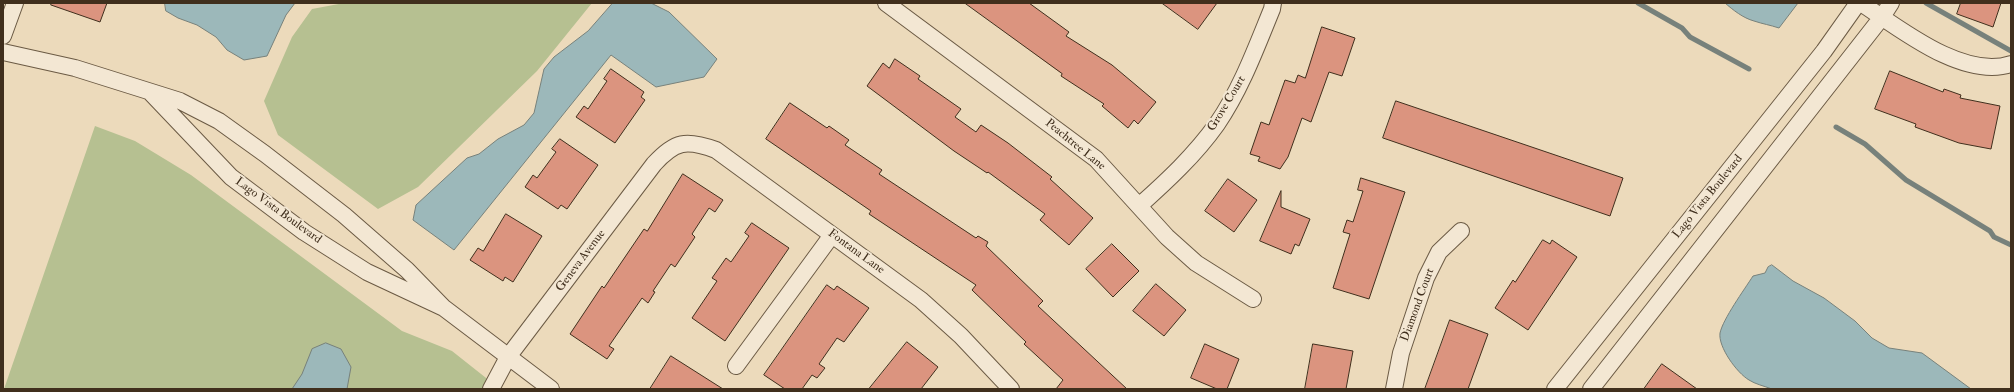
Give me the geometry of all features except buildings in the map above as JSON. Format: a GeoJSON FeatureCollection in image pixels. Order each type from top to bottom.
{"type":"FeatureCollection","features":[{"type":"Feature","properties":{"kind":"street"},"geometry":{"type":"LineString","coordinates":[[3,36],[15,3]]}},
{"type":"Feature","properties":{"kind":"street","name":"Peachtree Lane"},"geometry":{"type":"LineString","coordinates":[[886,3],[1096,160],[1139,206],[1166,238],[1196,263],[1253,299]]}},
{"type":"Feature","properties":{"kind":"street","name":"Grove Court"},"geometry":{"type":"LineString","coordinates":[[1139,206],[1180,170],[1217,124],[1245,75],[1272,10],[1273,3]]}},
{"type":"Feature","properties":{"kind":"street"},"geometry":{"type":"LineString","coordinates":[[1859,3],[1934,51],[1978,66],[2001,67],[2011,64]]}},
{"type":"Feature","properties":{"kind":"street","name":"Lago Vista Boulevard"},"geometry":{"type":"LineString","coordinates":[[1562,386],[1824,51],[1859,3]]}},
{"type":"Feature","properties":{"kind":"street","name":"Lago Vista Boulevard"},"geometry":{"type":"LineString","coordinates":[[1591,389],[1882,17],[1891,3]]}},
{"type":"Feature","properties":{"kind":"street","name":"Lago Vista Boulevard"},"geometry":{"type":"LineString","coordinates":[[3,52],[75,68],[150,92],[231,177],[304,232],[367,272],[444,308],[550,389]]}},
{"type":"Feature","properties":{"kind":"street"},"geometry":{"type":"LineString","coordinates":[[150,92],[180,101],[219,121],[266,154],[350,220],[407,270],[444,308]]}},
{"type":"Feature","properties":{"kind":"street","name":"Fontana Lane"},"geometry":{"type":"LineString","coordinates":[[683,144],[698,144],[716,150],[921,300],[961,336],[1000,386]]}},
{"type":"Feature","properties":{"kind":"street","name":"Geneva Avenue"},"geometry":{"type":"LineString","coordinates":[[492,389],[508,357],[654,164],[667,150],[683,144]]}},
{"type":"Feature","properties":{"kind":"street","name":"Diamond Court"},"geometry":{"type":"LineString","coordinates":[[1394,389],[1401,353],[1426,278],[1439,252],[1461,231]]}},
{"type":"Feature","properties":{"kind":"street"},"geometry":{"type":"LineString","coordinates":[[736,366],[832,235]]}},
{"type":"Feature","properties":{"kind":"green space"},"geometry":{"type":"Polygon","coordinates":[[[344,3],[592,3],[537,71],[418,187],[378,209],[278,135],[264,101],[292,37],[312,9],[344,3]]]}},
{"type":"Feature","properties":{"kind":"green space"},"geometry":{"type":"Polygon","coordinates":[[[95,126],[135,141],[191,175],[402,331],[452,351],[500,389],[4,389],[95,126]]]}},
{"type":"Feature","properties":{"kind":"water"},"geometry":{"type":"Polygon","coordinates":[[[165,3],[295,3],[286,15],[267,56],[244,60],[227,50],[216,37],[197,25],[178,18],[166,11],[165,3]]]}},
{"type":"Feature","properties":{"kind":"water"},"geometry":{"type":"Polygon","coordinates":[[[613,3],[651,3],[669,12],[717,59],[704,77],[656,87],[611,55],[454,250],[413,220],[416,205],[467,158],[479,154],[498,139],[524,125],[534,113],[544,69],[554,57],[588,31],[613,3]]]}},
{"type":"Feature","properties":{"kind":"water"},"geometry":{"type":"Polygon","coordinates":[[[1725,3],[1798,3],[1779,28],[1746,18],[1725,3]]]}},
{"type":"Feature","properties":{"kind":"water"},"geometry":{"type":"Polygon","coordinates":[[[1772,265],[1793,281],[1824,298],[1855,321],[1872,338],[1889,348],[1922,353],[1971,389],[1772,389],[1757,384],[1744,377],[1734,366],[1725,352],[1720,339],[1720,333],[1729,313],[1753,276],[1765,273],[1768,267],[1772,265]]]}},
{"type":"Feature","properties":{"kind":"water"},"geometry":{"type":"Polygon","coordinates":[[[326,343],[341,349],[351,367],[347,389],[292,389],[302,374],[312,349],[326,343]]]}},
{"type":"Feature","properties":{"kind":"waterway"},"geometry":{"type":"LineString","coordinates":[[1638,3],[1682,28],[1690,37],[1749,69]]}},
{"type":"Feature","properties":{"kind":"waterway"},"geometry":{"type":"LineString","coordinates":[[1926,3],[2011,51]]}},
{"type":"Feature","properties":{"kind":"waterway"},"geometry":{"type":"LineString","coordinates":[[1836,127],[1865,144],[1906,180],[1990,231],[1994,237],[2011,245]]}}]}
